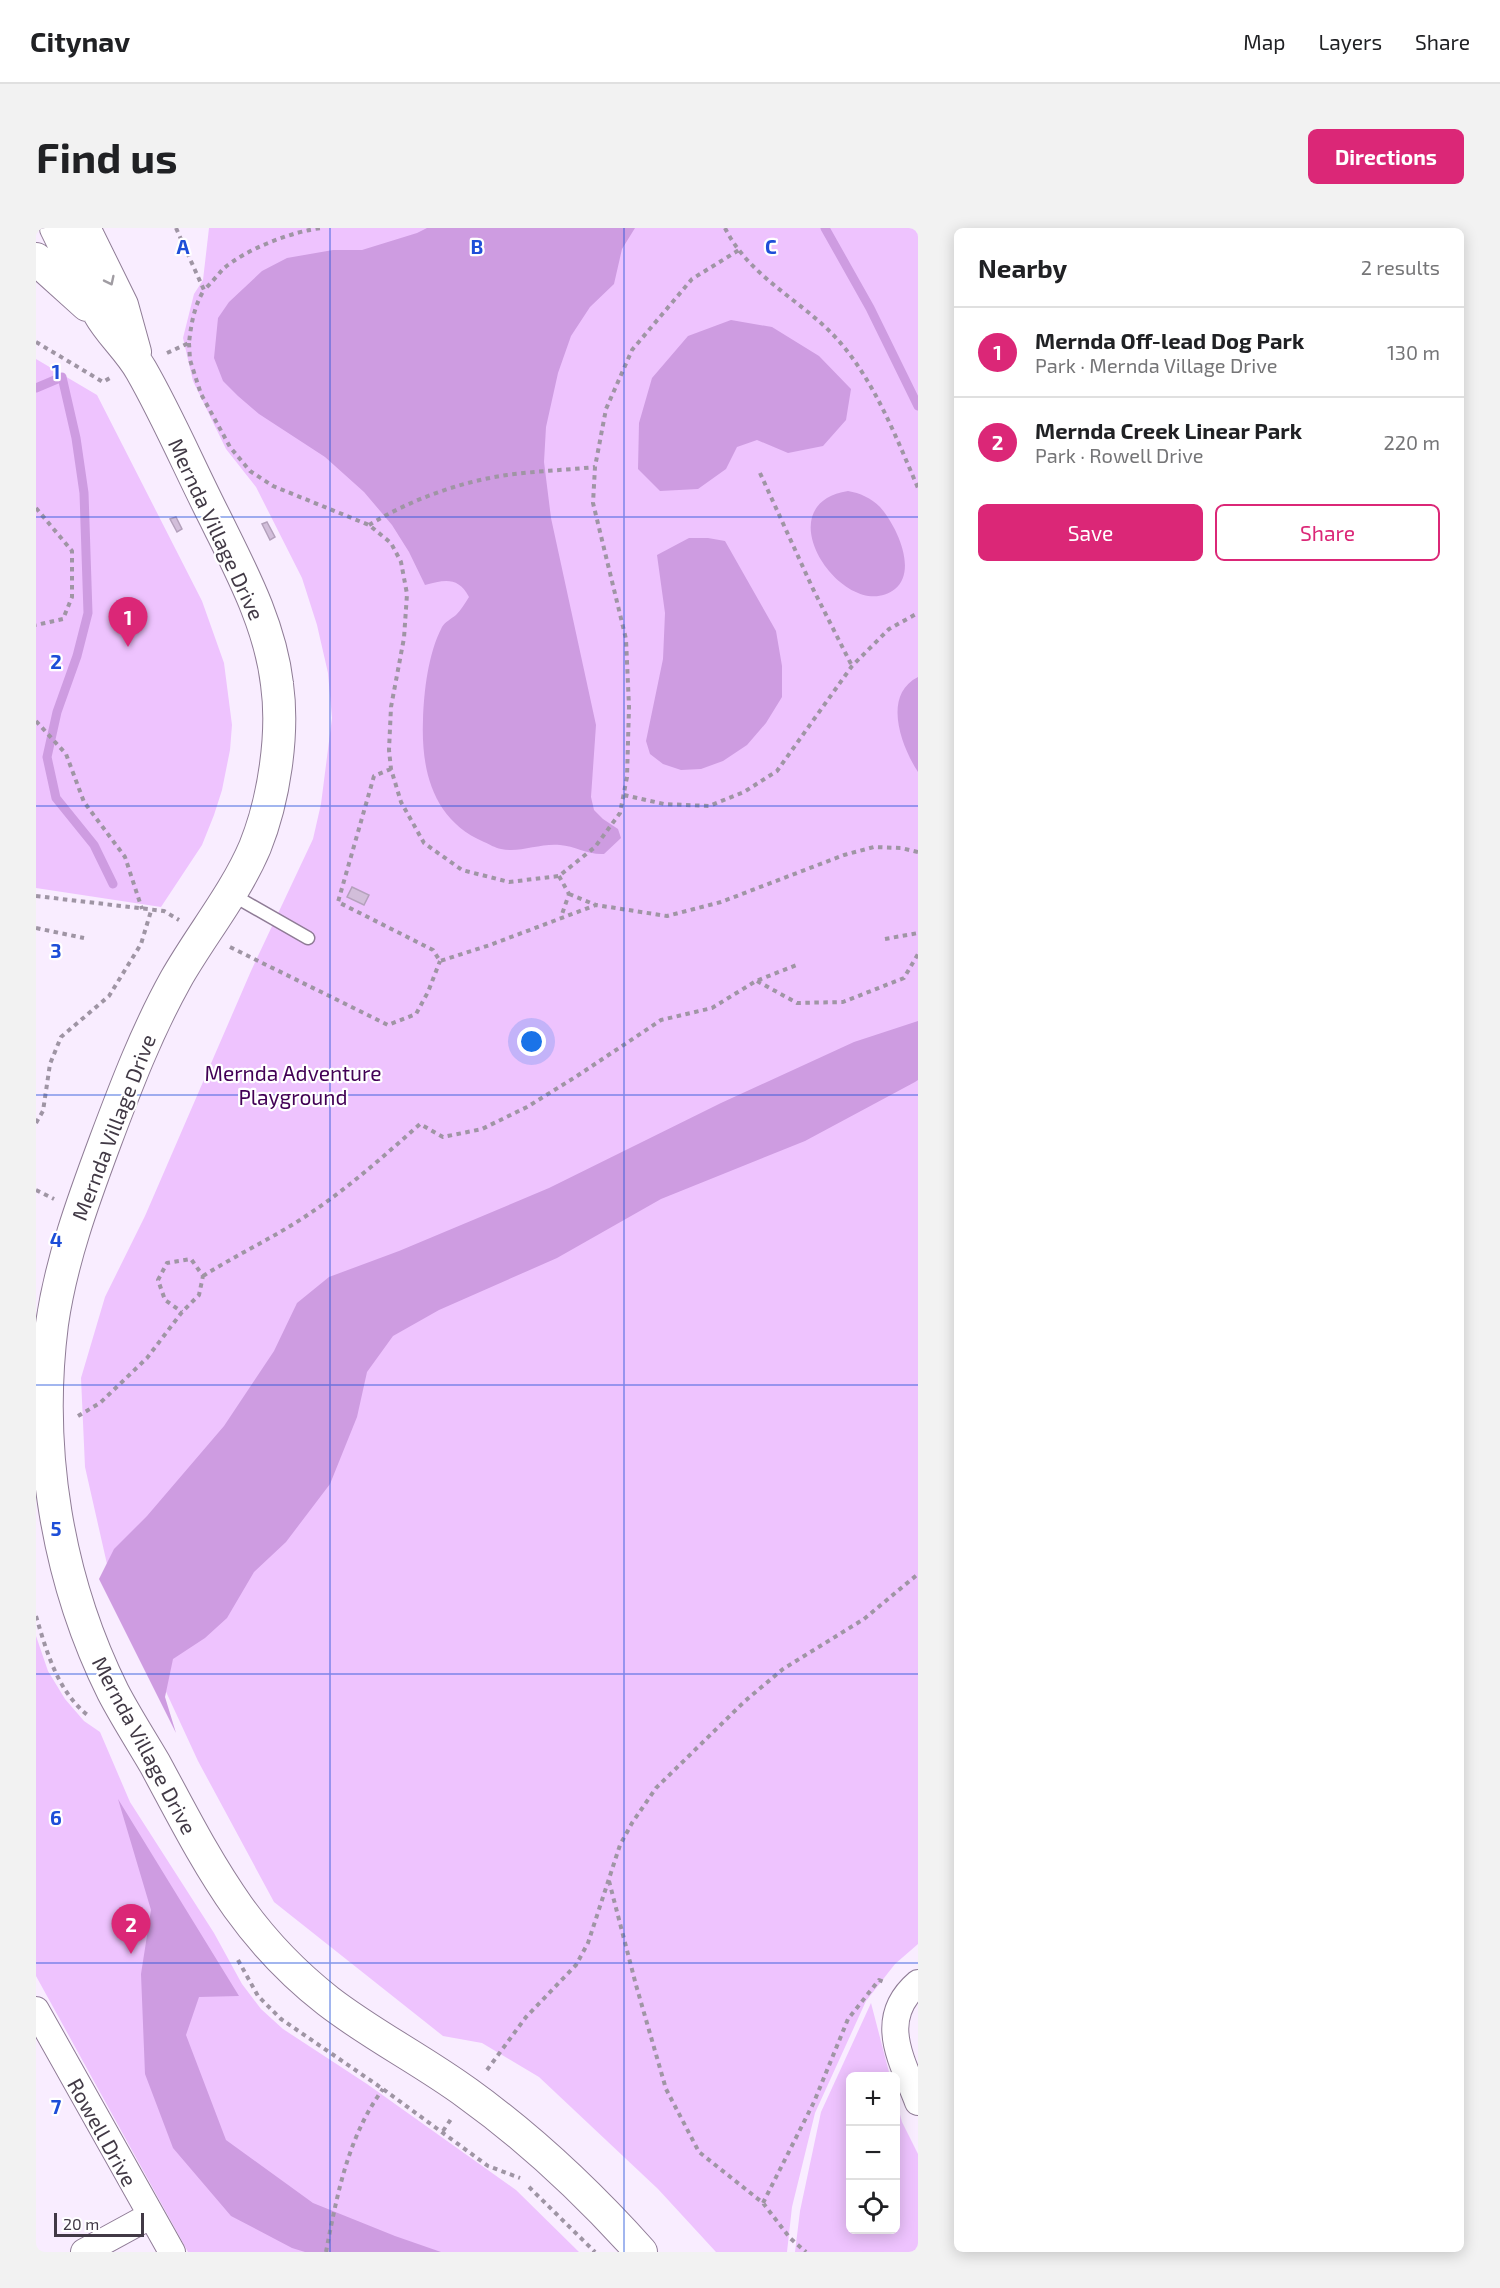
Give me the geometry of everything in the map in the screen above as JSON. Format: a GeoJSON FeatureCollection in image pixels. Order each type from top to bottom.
{"type":"FeatureCollection","features":[{"type":"Feature","properties":{"kind":"street","name":"Mernda Village Drive"},"geometry":{"type":"LineString","coordinates":[[56,228],[101,317],[138,366],[247,583],[267,634],[278,685],[279,738],[271,792],[255,846],[230,893],[178,975],[135,1062],[76,1222],[62,1274],[51,1326],[43,1486],[73,1593],[114,1694],[214,1870],[253,1928],[287,1964],[327,2000],[469,2094],[546,2156],[586,2193],[641,2252]]}},
{"type":"Feature","properties":{"kind":"street","name":"Mernda Village Drive"},"geometry":{"type":"LineString","coordinates":[[84,228],[122,305],[138,366]]}},
{"type":"Feature","properties":{"kind":"street"},"geometry":{"type":"LineString","coordinates":[[36,259],[101,317]]}},
{"type":"Feature","properties":{"kind":"street"},"geometry":{"type":"LineString","coordinates":[[913,1988],[897,2013],[894,2031],[918,2102]]}},
{"type":"Feature","properties":{"kind":"street","name":"Rowell Drive"},"geometry":{"type":"LineString","coordinates":[[36,2010],[172,2252]]}},
{"type":"Feature","properties":{"kind":"street"},"geometry":{"type":"LineString","coordinates":[[84,2252],[150,2216]]}},
{"type":"Feature","properties":{"kind":"lane"},"geometry":{"type":"LineString","coordinates":[[230,893],[308,938]]}},
{"type":"Feature","properties":{"kind":"path"},"geometry":{"type":"LineString","coordinates":[[176,228],[204,290]]}},
{"type":"Feature","properties":{"kind":"path"},"geometry":{"type":"LineString","coordinates":[[322,228],[306,230],[244,255],[224,268],[199,298],[192,320],[189,343],[190,360],[201,394],[230,447],[250,471],[273,486],[369,525],[391,543],[401,562],[407,594],[404,638],[391,707],[389,750],[391,769],[401,802],[424,843],[462,870],[509,882],[559,876],[572,868],[596,847],[620,813],[627,777],[629,707],[626,639],[593,503],[595,467],[606,409],[632,350],[692,279],[739,250]]}},
{"type":"Feature","properties":{"kind":"path"},"geometry":{"type":"LineString","coordinates":[[725,228],[739,250],[756,270],[813,317],[837,340],[855,363],[874,393],[918,488]]}},
{"type":"Feature","properties":{"kind":"path"},"geometry":{"type":"LineString","coordinates":[[36,342],[103,382],[189,343]]}},
{"type":"Feature","properties":{"kind":"path"},"geometry":{"type":"LineString","coordinates":[[369,525],[408,505],[462,484],[508,475],[595,467]]}},
{"type":"Feature","properties":{"kind":"path"},"geometry":{"type":"LineString","coordinates":[[760,473],[813,589],[852,666]]}},
{"type":"Feature","properties":{"kind":"path"},"geometry":{"type":"LineString","coordinates":[[36,508],[72,551],[72,597],[63,619],[36,625]]}},
{"type":"Feature","properties":{"kind":"path"},"geometry":{"type":"LineString","coordinates":[[624,795],[664,804],[709,806],[744,792],[777,771],[852,666],[888,629],[918,613]]}},
{"type":"Feature","properties":{"kind":"path"},"geometry":{"type":"LineString","coordinates":[[36,721],[66,754],[84,802],[125,857],[142,909]]}},
{"type":"Feature","properties":{"kind":"path"},"geometry":{"type":"LineString","coordinates":[[391,769],[374,776],[338,902],[433,950],[440,961]]}},
{"type":"Feature","properties":{"kind":"path"},"geometry":{"type":"LineString","coordinates":[[559,876],[569,894],[596,905],[667,916],[721,902],[854,852],[874,847],[901,848],[918,852]]}},
{"type":"Feature","properties":{"kind":"path"},"geometry":{"type":"LineString","coordinates":[[560,917],[569,894]]}},
{"type":"Feature","properties":{"kind":"path"},"geometry":{"type":"LineString","coordinates":[[36,896],[164,911],[204,935],[388,1025],[416,1014],[428,992],[440,961]]}},
{"type":"Feature","properties":{"kind":"path"},"geometry":{"type":"LineString","coordinates":[[440,961],[490,945],[596,905]]}},
{"type":"Feature","properties":{"kind":"path"},"geometry":{"type":"LineString","coordinates":[[36,1124],[43,1111],[50,1064],[61,1037],[109,996],[141,944],[151,911]]}},
{"type":"Feature","properties":{"kind":"path"},"geometry":{"type":"LineString","coordinates":[[36,928],[84,938]]}},
{"type":"Feature","properties":{"kind":"path"},"geometry":{"type":"LineString","coordinates":[[885,939],[918,933]]}},
{"type":"Feature","properties":{"kind":"path"},"geometry":{"type":"LineString","coordinates":[[756,981],[797,1004],[843,1002],[904,978],[918,954]]}},
{"type":"Feature","properties":{"kind":"path"},"geometry":{"type":"LineString","coordinates":[[46,1413],[78,1416],[100,1403],[147,1358],[182,1312],[199,1295],[203,1276],[305,1217],[373,1167],[420,1124],[443,1137],[482,1129],[527,1107],[578,1076],[661,1020],[712,1008],[756,981],[799,964]]}},
{"type":"Feature","properties":{"kind":"path"},"geometry":{"type":"LineString","coordinates":[[182,1312],[165,1300],[158,1280],[167,1263],[191,1259],[203,1276]]}},
{"type":"Feature","properties":{"kind":"path"},"geometry":{"type":"LineString","coordinates":[[526,2017],[576,1965],[588,1943],[620,1845],[656,1788],[745,1701],[783,1669],[864,1619],[918,1574]]}},
{"type":"Feature","properties":{"kind":"path"},"geometry":{"type":"LineString","coordinates":[[609,1880],[666,2089],[699,2152],[763,2203],[790,2238],[806,2252]]}},
{"type":"Feature","properties":{"kind":"path"},"geometry":{"type":"LineString","coordinates":[[763,2203],[814,2102],[848,2019],[879,1980],[913,1988]]}},
{"type":"Feature","properties":{"kind":"path"},"geometry":{"type":"LineString","coordinates":[[326,2252],[344,2168],[368,2109],[383,2089]]}},
{"type":"Feature","properties":{"kind":"green space","name":"Mernda Adventure Playground"},"geometry":{"type":"Polygon","coordinates":[[[209,228],[918,228],[918,1944],[895,1964],[866,2001],[815,2113],[792,2207],[787,2252],[716,2252],[658,2189],[539,2077],[482,2043],[443,2036],[274,1902],[198,1761],[107,1564],[85,1467],[81,1378],[105,1297],[145,1216],[251,971],[313,839],[321,804],[332,718],[328,673],[317,625],[302,578],[256,487],[226,449],[193,381],[183,338],[194,294],[203,280],[209,228]]]}},
{"type":"Feature","properties":{"kind":"green space"},"geometry":{"type":"Polygon","coordinates":[[[36,359],[97,395],[202,601],[224,663],[232,725],[230,750],[222,790],[202,845],[161,907],[36,888],[36,359]]]}},
{"type":"Feature","properties":{"kind":"green space"},"geometry":{"type":"Polygon","coordinates":[[[36,1636],[48,1671],[65,1699],[84,1721],[100,1732],[130,1802],[214,1933],[242,1984],[261,2009],[283,2029],[367,2084],[516,2190],[579,2252],[188,2252],[36,1976],[36,1636]]]}},
{"type":"Feature","properties":{"kind":"green space"},"geometry":{"type":"Polygon","coordinates":[[[871,2003],[889,2072],[846,2072],[846,2234],[900,2234],[900,2114],[918,2154],[918,2252],[795,2252],[800,2211],[821,2112],[871,2003]]]}},
{"type":"Feature","properties":{"kind":"shaded area"},"geometry":{"type":"Polygon","coordinates":[[[427,228],[635,228],[622,249],[614,284],[590,307],[571,336],[558,373],[546,427],[544,462],[551,518],[596,725],[591,797],[594,810],[618,829],[621,838],[604,854],[560,845],[508,850],[484,842],[467,833],[453,821],[442,807],[428,775],[423,720],[430,661],[437,638],[442,627],[458,613],[469,597],[465,590],[450,581],[425,585],[409,552],[392,525],[364,492],[325,457],[259,414],[238,396],[223,381],[214,358],[218,318],[229,302],[262,271],[287,258],[333,250],[362,250],[427,228]]]}},
{"type":"Feature","properties":{"kind":"shaded area"},"geometry":{"type":"Polygon","coordinates":[[[731,320],[772,327],[819,356],[851,389],[846,420],[823,446],[788,453],[757,440],[737,447],[726,469],[698,489],[660,491],[638,469],[639,423],[652,378],[688,336],[731,320]]]}},
{"type":"Feature","properties":{"kind":"shaded area"},"geometry":{"type":"Polygon","coordinates":[[[848,491],[865,496],[880,507],[898,536],[905,559],[905,571],[902,581],[895,589],[876,596],[855,592],[836,578],[821,560],[812,538],[812,518],[823,501],[848,491]]]}},
{"type":"Feature","properties":{"kind":"shaded area"},"geometry":{"type":"Polygon","coordinates":[[[689,538],[725,541],[776,631],[782,666],[782,697],[766,723],[747,745],[723,761],[701,769],[681,770],[663,764],[650,754],[646,741],[663,659],[665,613],[657,555],[689,538]]]}},
{"type":"Feature","properties":{"kind":"shaded area"},"geometry":{"type":"Polygon","coordinates":[[[918,677],[918,772],[901,735],[898,708],[900,696],[907,685],[918,677]]]}},
{"type":"Feature","properties":{"kind":"shaded area"},"geometry":{"type":"Polygon","coordinates":[[[918,1021],[918,1080],[915,1082],[805,1141],[661,1199],[557,1258],[439,1310],[393,1336],[367,1372],[357,1417],[330,1484],[286,1542],[254,1572],[227,1618],[205,1638],[173,1659],[165,1697],[176,1733],[99,1579],[114,1549],[147,1516],[224,1426],[274,1351],[297,1303],[329,1277],[399,1251],[549,1188],[721,1103],[854,1042],[918,1021]]]}},
{"type":"Feature","properties":{"kind":"shaded area"},"geometry":{"type":"Polygon","coordinates":[[[118,1799],[239,1996],[199,1997],[186,2035],[226,2140],[313,2203],[441,2252],[305,2252],[292,2248],[231,2216],[173,2148],[145,2074],[141,1974],[151,1910],[118,1799]]]}},
{"type":"Feature","properties":{"kind":"building"},"geometry":{"type":"Polygon","coordinates":[[[176,517],[182,529],[177,532],[170,519],[176,517]]]}},
{"type":"Feature","properties":{"kind":"building"},"geometry":{"type":"Polygon","coordinates":[[[267,522],[275,537],[270,540],[262,524],[267,522]]]}},
{"type":"Feature","properties":{"kind":"building"},"geometry":{"type":"Polygon","coordinates":[[[352,887],[369,895],[364,905],[347,897],[352,887]]]}},
{"type":"Feature","properties":{"kind":"waterway"},"geometry":{"type":"LineString","coordinates":[[825,228],[870,308],[918,406]]}},
{"type":"Feature","properties":{"kind":"waterway"},"geometry":{"type":"LineString","coordinates":[[36,388],[62,377],[76,438],[84,493],[88,613],[77,656],[57,712],[47,757],[56,798],[94,845],[113,884]]}},
{"type":"Feature","properties":{"kind":"place","name":"Mernda Off-lead Dog Park"},"geometry":{"type":"Point","coordinates":[128,647]}},
{"type":"Feature","properties":{"kind":"place","name":"Mernda Creek Linear Park"},"geometry":{"type":"Point","coordinates":[131,1954]}}]}
